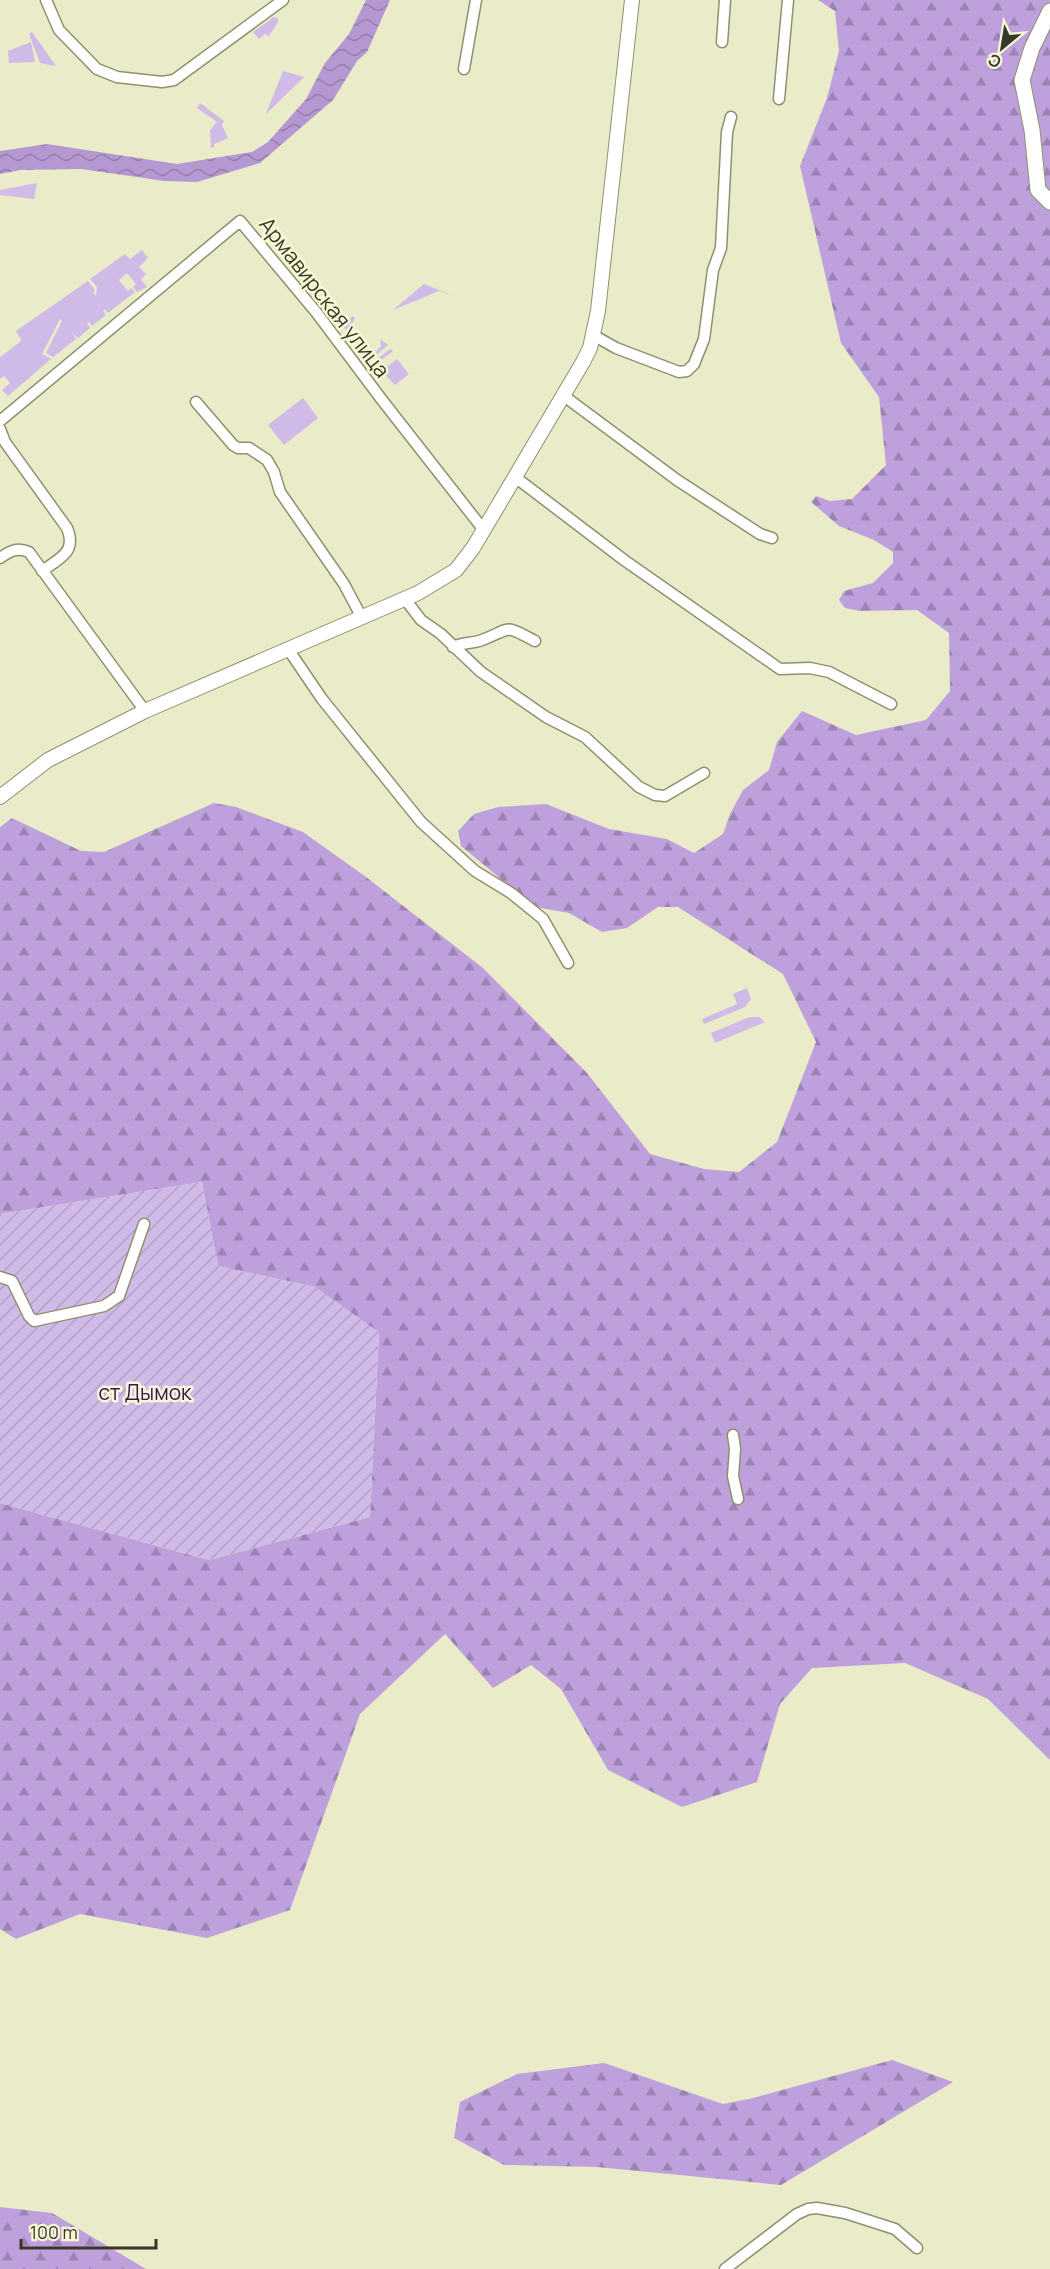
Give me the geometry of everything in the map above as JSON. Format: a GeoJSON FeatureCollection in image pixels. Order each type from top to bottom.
{"type":"FeatureCollection","features":[{"type":"Feature","properties":{"kind":"highway"},"geometry":{"type":"LineString","coordinates":[[1050,11],[1040,28],[1022,80],[1032,130],[1038,190],[1050,202]]}},
{"type":"Feature","properties":{"kind":"main road"},"geometry":{"type":"LineString","coordinates":[[0,797],[48,760],[145,711],[405,599],[456,570],[473,548],[590,348],[598,311],[632,0]]}},
{"type":"Feature","properties":{"kind":"street"},"geometry":{"type":"LineString","coordinates":[[46,0],[59,30],[97,69],[111,76],[162,82],[174,80],[283,0]]}},
{"type":"Feature","properties":{"kind":"street"},"geometry":{"type":"LineString","coordinates":[[464,69],[476,0]]}},
{"type":"Feature","properties":{"kind":"street"},"geometry":{"type":"LineString","coordinates":[[722,42],[725,0]]}},
{"type":"Feature","properties":{"kind":"street"},"geometry":{"type":"LineString","coordinates":[[779,99],[788,0]]}},
{"type":"Feature","properties":{"kind":"street"},"geometry":{"type":"LineString","coordinates":[[593,335],[616,348],[679,372],[687,371],[694,364],[704,339],[713,270],[721,248],[727,132],[731,117]]}},
{"type":"Feature","properties":{"kind":"street","name":"Армавирская улица"},"geometry":{"type":"LineString","coordinates":[[0,421],[240,222],[316,312],[483,529]]}},
{"type":"Feature","properties":{"kind":"street"},"geometry":{"type":"LineString","coordinates":[[564,396],[677,480],[760,534],[772,538]]}},
{"type":"Feature","properties":{"kind":"street"},"geometry":{"type":"LineString","coordinates":[[196,402],[233,445],[238,448],[249,448],[267,460],[274,472],[280,492],[344,584],[362,618]]}},
{"type":"Feature","properties":{"kind":"street"},"geometry":{"type":"LineString","coordinates":[[0,429],[5,442],[68,528],[72,539],[69,550],[42,571]]}},
{"type":"Feature","properties":{"kind":"street"},"geometry":{"type":"LineString","coordinates":[[515,477],[624,560],[780,669],[810,668],[829,672],[891,704]]}},
{"type":"Feature","properties":{"kind":"street"},"geometry":{"type":"LineString","coordinates":[[0,558],[8,552],[22,549],[29,552],[145,711]]}},
{"type":"Feature","properties":{"kind":"street"},"geometry":{"type":"LineString","coordinates":[[405,599],[421,620],[441,634],[481,672],[546,717],[585,737],[639,787],[655,795],[665,796],[704,773]]}},
{"type":"Feature","properties":{"kind":"street"},"geometry":{"type":"LineString","coordinates":[[453,647],[482,640],[502,630],[513,629],[535,641]]}},
{"type":"Feature","properties":{"kind":"street"},"geometry":{"type":"LineString","coordinates":[[288,649],[322,699],[421,822],[475,871],[511,893],[543,919],[568,963]]}},
{"type":"Feature","properties":{"kind":"street"},"geometry":{"type":"LineString","coordinates":[[0,1277],[12,1281],[29,1316],[34,1321],[104,1306],[119,1296],[144,1224]]}},
{"type":"Feature","properties":{"kind":"street"},"geometry":{"type":"LineString","coordinates":[[732,1435],[735,1449],[733,1476],[738,1499]]}},
{"type":"Feature","properties":{"kind":"street"},"geometry":{"type":"LineString","coordinates":[[725,2269],[797,2214],[817,2208],[845,2213],[895,2229],[917,2248]]}},
{"type":"Feature","properties":{"kind":"green space"},"geometry":{"type":"Polygon","coordinates":[[[818,0],[1050,0],[1050,1760],[988,1699],[905,1663],[812,1668],[780,1704],[757,1782],[682,1807],[608,1770],[561,1689],[531,1665],[493,1688],[445,1634],[360,1714],[290,1910],[207,1938],[80,1914],[16,1939],[0,1929],[0,1503],[209,1560],[370,1517],[379,1333],[315,1287],[218,1266],[202,1182],[0,1214],[0,827],[12,818],[81,851],[104,852],[214,803],[236,807],[303,832],[366,877],[483,968],[587,1073],[650,1154],[704,1169],[739,1172],[777,1142],[816,1042],[783,974],[678,907],[658,907],[627,928],[602,932],[569,913],[535,907],[461,846],[458,831],[474,814],[498,807],[546,804],[609,829],[667,839],[694,853],[723,834],[730,814],[743,790],[769,770],[777,742],[802,711],[856,735],[926,720],[950,691],[949,633],[917,610],[860,611],[845,608],[839,600],[844,591],[873,583],[893,563],[893,552],[874,540],[839,526],[811,502],[816,496],[830,501],[852,499],[886,465],[879,397],[841,343],[800,166],[827,98],[839,51],[835,11],[818,0]]]}},
{"type":"Feature","properties":{"kind":"green space"},"geometry":{"type":"Polygon","coordinates":[[[274,17],[278,19],[278,22],[269,36],[265,34],[259,39],[253,32],[274,17]]]}},
{"type":"Feature","properties":{"kind":"green space"},"geometry":{"type":"Polygon","coordinates":[[[32,32],[56,66],[40,63],[29,34],[32,32]]]}},
{"type":"Feature","properties":{"kind":"green space"},"geometry":{"type":"Polygon","coordinates":[[[31,42],[35,62],[9,63],[8,51],[31,42]]]}},
{"type":"Feature","properties":{"kind":"green space"},"geometry":{"type":"Polygon","coordinates":[[[283,71],[304,77],[266,114],[283,71]]]}},
{"type":"Feature","properties":{"kind":"green space"},"geometry":{"type":"Polygon","coordinates":[[[200,103],[224,121],[222,125],[228,138],[214,144],[211,148],[210,130],[217,122],[197,108],[200,103]]]}},
{"type":"Feature","properties":{"kind":"green space"},"geometry":{"type":"Polygon","coordinates":[[[37,183],[34,199],[0,195],[0,190],[37,183]]]}},
{"type":"Feature","properties":{"kind":"green space"},"geometry":{"type":"Polygon","coordinates":[[[142,250],[148,258],[139,267],[146,274],[141,280],[147,287],[137,292],[133,287],[136,284],[127,273],[119,280],[128,291],[131,288],[135,292],[108,313],[105,309],[103,311],[106,315],[92,326],[89,322],[87,323],[90,328],[78,338],[72,333],[76,339],[53,357],[46,353],[62,321],[60,319],[42,354],[51,359],[8,396],[2,390],[10,383],[4,376],[0,379],[0,357],[20,342],[21,339],[16,331],[88,281],[95,290],[93,293],[96,296],[97,287],[90,279],[125,254],[130,259],[142,250]]]}},
{"type":"Feature","properties":{"kind":"green space"},"geometry":{"type":"Polygon","coordinates":[[[424,284],[452,295],[439,291],[393,310],[424,284]]]}},
{"type":"Feature","properties":{"kind":"green space"},"geometry":{"type":"Polygon","coordinates":[[[353,316],[355,319],[350,326],[351,332],[366,351],[373,353],[378,350],[381,346],[380,339],[388,345],[371,359],[342,325],[353,316]]]}},
{"type":"Feature","properties":{"kind":"green space"},"geometry":{"type":"Polygon","coordinates":[[[390,349],[393,351],[377,363],[383,370],[397,359],[409,374],[395,385],[373,362],[390,349]]]}},
{"type":"Feature","properties":{"kind":"green space"},"geometry":{"type":"Polygon","coordinates":[[[303,398],[318,418],[284,445],[268,425],[303,398]]]}},
{"type":"Feature","properties":{"kind":"green space"},"geometry":{"type":"Polygon","coordinates":[[[747,988],[751,999],[745,1007],[704,1024],[702,1019],[737,1004],[733,994],[747,988]]]}},
{"type":"Feature","properties":{"kind":"green space"},"geometry":{"type":"Polygon","coordinates":[[[750,1017],[759,1017],[765,1022],[715,1043],[711,1033],[750,1017]]]}},
{"type":"Feature","properties":{"kind":"green space","name":"ст Дымок"},"geometry":{"type":"Polygon","coordinates":[[[202,1182],[218,1266],[315,1287],[379,1332],[370,1517],[209,1560],[0,1503],[0,1214],[202,1182]]]}},
{"type":"Feature","properties":{"kind":"green space"},"geometry":{"type":"Polygon","coordinates":[[[892,2060],[953,2082],[781,2185],[597,2167],[504,2165],[454,2138],[460,2102],[517,2074],[604,2063],[723,2104],[892,2060]]]}},
{"type":"Feature","properties":{"kind":"green space"},"geometry":{"type":"Polygon","coordinates":[[[0,2207],[52,2213],[146,2269],[0,2269],[0,2207]]]}},
{"type":"Feature","properties":{"kind":"water"},"geometry":{"type":"Polygon","coordinates":[[[366,0],[390,0],[367,52],[357,61],[333,100],[260,163],[197,182],[165,181],[81,169],[21,170],[0,174],[0,151],[47,144],[177,164],[252,152],[268,142],[306,99],[325,63],[349,34],[366,0]]]}}]}
